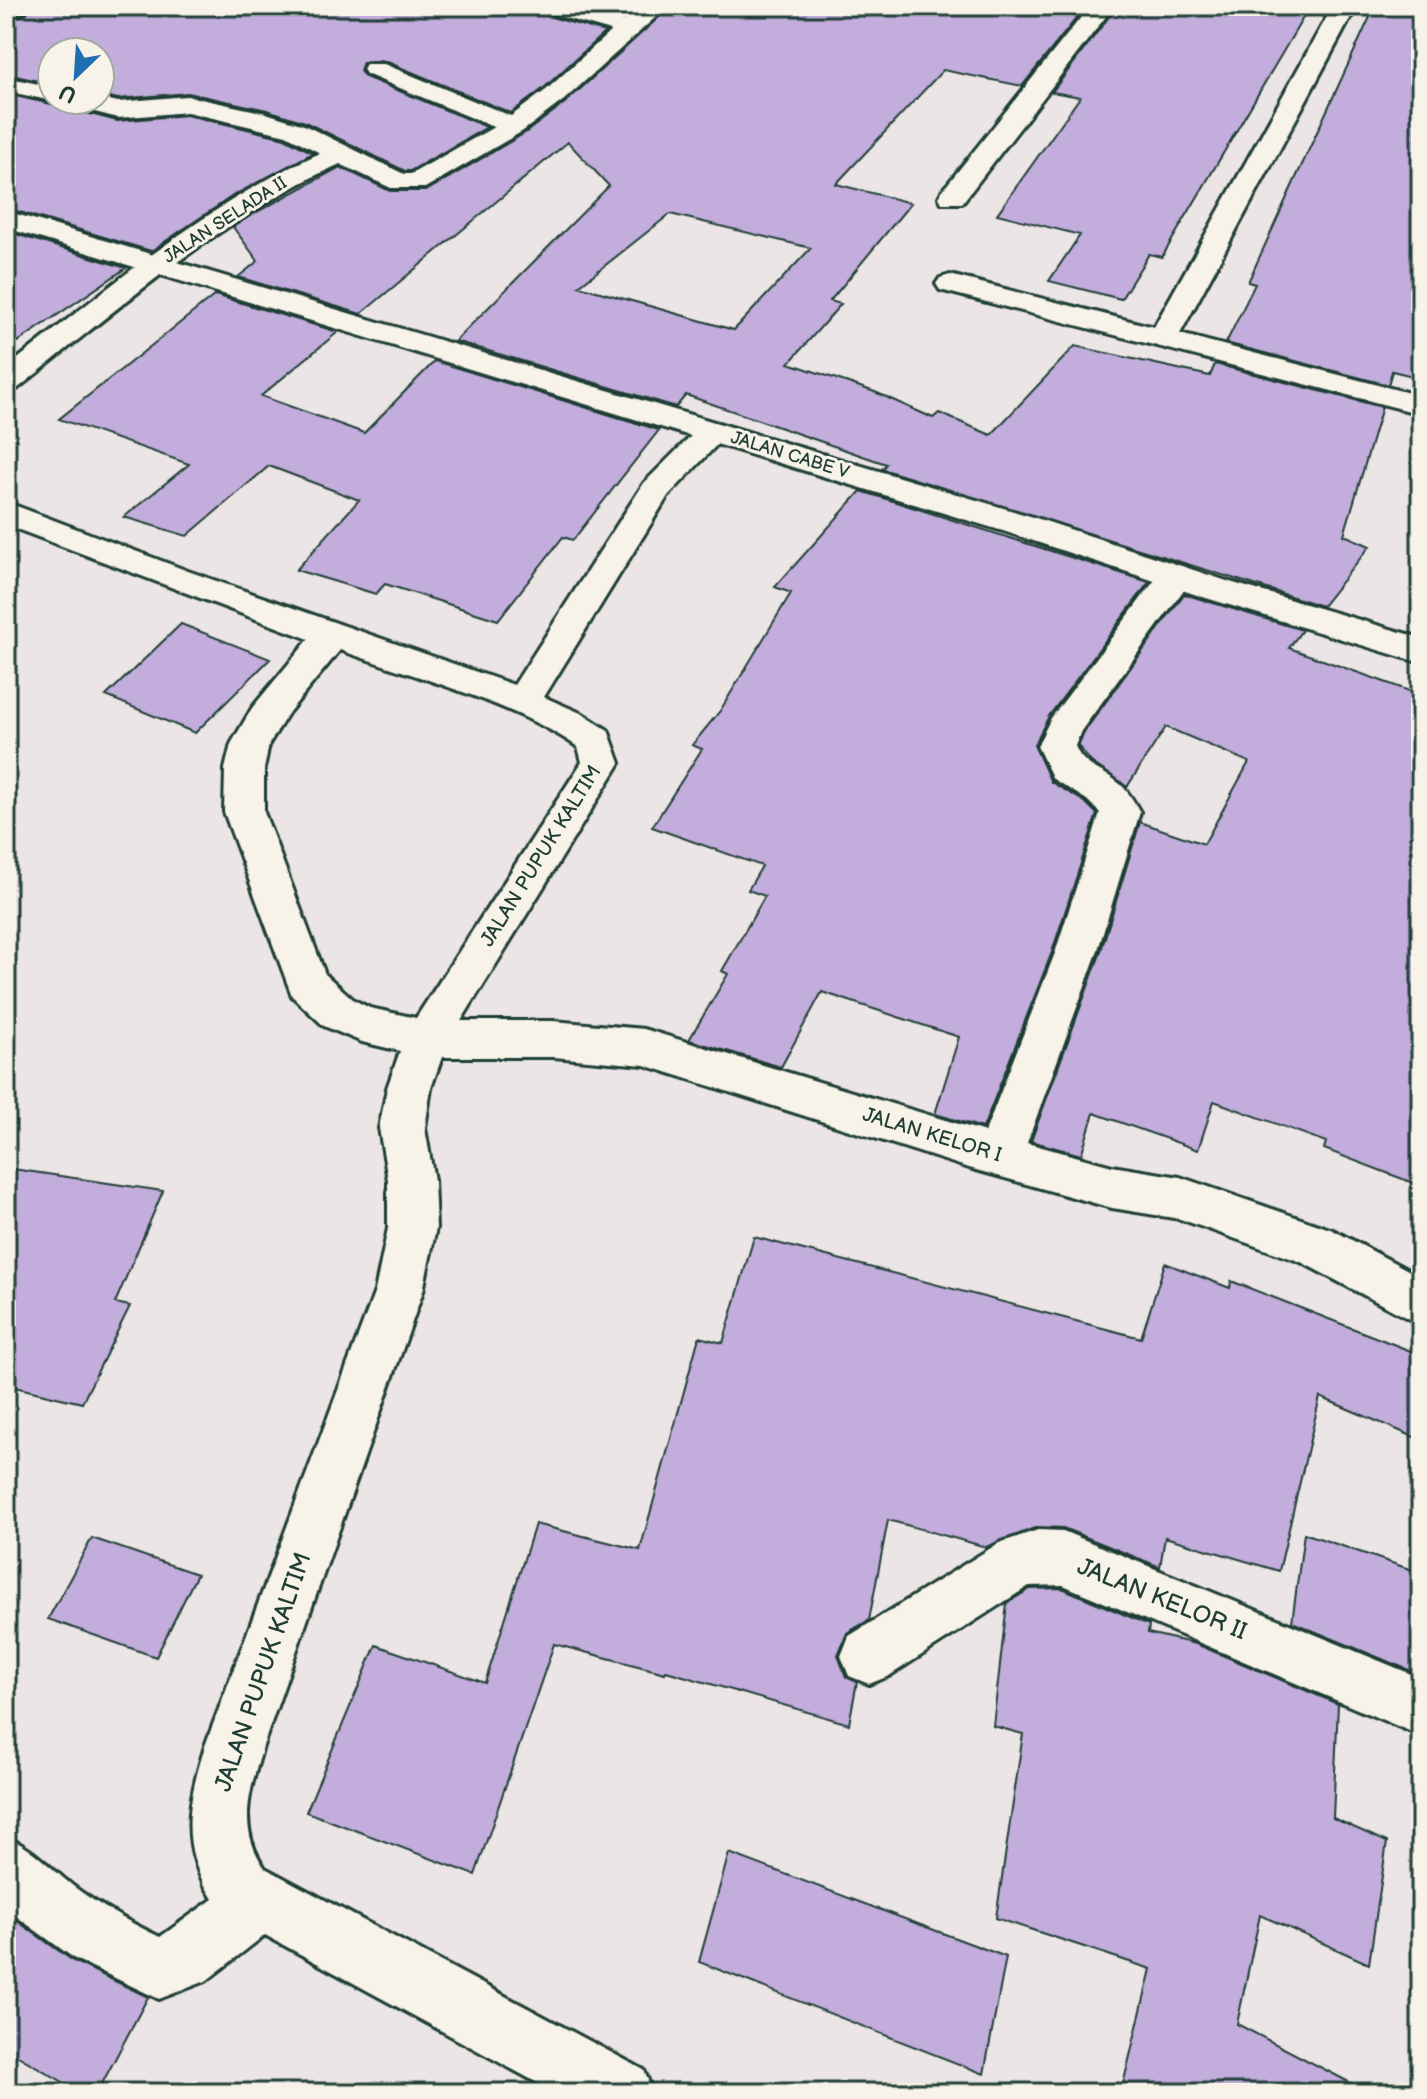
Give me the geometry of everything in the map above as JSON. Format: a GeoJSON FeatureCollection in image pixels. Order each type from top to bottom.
{"type":"FeatureCollection","features":[{"type":"Feature","properties":{"kind":"street"},"geometry":{"type":"LineString","coordinates":[[6,12],[17,6]]}},
{"type":"Feature","properties":{"kind":"street"},"geometry":{"type":"LineString","coordinates":[[549,6],[628,28]]}},
{"type":"Feature","properties":{"kind":"street"},"geometry":{"type":"LineString","coordinates":[[116,110],[187,104],[295,130],[394,180],[416,182],[514,126],[555,95],[656,6]]}},
{"type":"Feature","properties":{"kind":"street"},"geometry":{"type":"LineString","coordinates":[[952,197],[1102,6]]}},
{"type":"Feature","properties":{"kind":"street"},"geometry":{"type":"LineString","coordinates":[[1162,339],[1345,6]]}},
{"type":"Feature","properties":{"kind":"street"},"geometry":{"type":"LineString","coordinates":[[375,69],[514,126]]}},
{"type":"Feature","properties":{"kind":"street"},"geometry":{"type":"LineString","coordinates":[[6,84],[36,91]]}},
{"type":"Feature","properties":{"kind":"street","name":"JALAN SELADA II"},"geometry":{"type":"LineString","coordinates":[[6,383],[156,265],[278,182],[340,154]]}},
{"type":"Feature","properties":{"kind":"street","name":"JALAN CABE V"},"geometry":{"type":"LineString","coordinates":[[6,219],[517,376],[713,432],[1421,651]]}},
{"type":"Feature","properties":{"kind":"street"},"geometry":{"type":"LineString","coordinates":[[950,284],[1421,405]]}},
{"type":"Feature","properties":{"kind":"street"},"geometry":{"type":"LineString","coordinates":[[522,702],[656,490],[713,432]]}},
{"type":"Feature","properties":{"kind":"street","name":"JALAN PUPUK KALTIM"},"geometry":{"type":"LineString","coordinates":[[6,513],[522,702],[570,723],[595,740],[601,763],[426,1039],[409,1088],[402,1128],[411,1180],[412,1228],[399,1291],[234,1746],[217,1803],[216,1840],[226,1869],[243,1890],[260,1901],[621,2093]]}},
{"type":"Feature","properties":{"kind":"street"},"geometry":{"type":"LineString","coordinates":[[999,1155],[1049,1032],[1088,921],[1105,850],[1120,812],[1109,793],[1086,783],[1067,768],[1056,746],[1064,727],[1176,576]]}},
{"type":"Feature","properties":{"kind":"street"},"geometry":{"type":"LineString","coordinates":[[333,635],[272,711],[251,743],[243,782],[244,812],[307,984],[339,1013],[362,1024],[426,1039]]}},
{"type":"Feature","properties":{"kind":"street","name":"JALAN KELOR I"},"geometry":{"type":"LineString","coordinates":[[426,1039],[553,1039],[644,1047],[1112,1187],[1180,1198],[1316,1245],[1421,1302]]}},
{"type":"Feature","properties":{"kind":"street","name":"JALAN KELOR II"},"geometry":{"type":"LineString","coordinates":[[869,1656],[1018,1562],[1038,1557],[1063,1558],[1421,1707]]}},
{"type":"Feature","properties":{"kind":"street"},"geometry":{"type":"LineString","coordinates":[[6,1867],[43,1901],[84,1930],[115,1950],[159,1968],[184,1959],[260,1901]]}},
{"type":"Feature","properties":{"kind":"building"},"geometry":{"type":"Polygon","coordinates":[[[32,6],[534,6],[540,14],[605,32],[544,88],[511,113],[385,61],[363,62],[360,71],[365,77],[487,127],[405,171],[305,122],[267,110],[188,93],[116,99],[116,36],[36,36],[36,81],[6,74],[6,22],[26,14],[32,6]]]}},
{"type":"Feature","properties":{"kind":"building"},"geometry":{"type":"Polygon","coordinates":[[[671,6],[1086,6],[1022,86],[943,70],[836,184],[911,203],[830,301],[841,304],[789,363],[875,392],[933,418],[939,413],[991,435],[1075,346],[1210,376],[1215,364],[1382,407],[1344,535],[1370,546],[1322,606],[882,469],[886,464],[686,395],[676,407],[455,341],[609,186],[568,142],[361,314],[238,277],[258,261],[233,227],[340,167],[390,191],[426,191],[525,133],[566,102],[671,6]],[[670,214],[579,286],[734,330],[811,248],[670,214]]]}},
{"type":"Feature","properties":{"kind":"building"},"geometry":{"type":"Polygon","coordinates":[[[1117,6],[1310,6],[1162,257],[1149,254],[1121,299],[1049,281],[1080,235],[997,214],[1080,97],[1052,92],[1117,6]]]}},
{"type":"Feature","properties":{"kind":"building"},"geometry":{"type":"Polygon","coordinates":[[[1375,6],[1421,6],[1421,378],[1392,371],[1388,385],[1226,343],[1255,284],[1248,282],[1375,6]]]}},
{"type":"Feature","properties":{"kind":"building"},"geometry":{"type":"Polygon","coordinates":[[[6,94],[36,101],[36,116],[98,116],[117,121],[187,115],[285,138],[313,153],[234,195],[151,251],[6,208],[6,94]]]}},
{"type":"Feature","properties":{"kind":"building"},"geometry":{"type":"Polygon","coordinates":[[[6,231],[126,268],[6,350],[6,231]]]}},
{"type":"Feature","properties":{"kind":"building"},"geometry":{"type":"Polygon","coordinates":[[[215,295],[338,332],[261,396],[364,433],[435,361],[659,430],[573,540],[563,537],[498,620],[385,584],[376,594],[296,570],[359,500],[269,466],[187,536],[124,517],[189,464],[59,419],[215,295]]]}},
{"type":"Feature","properties":{"kind":"building"},"geometry":{"type":"Polygon","coordinates":[[[861,491],[1149,582],[1049,716],[1034,745],[1051,782],[1085,802],[1097,814],[1052,952],[983,1128],[935,1114],[959,1037],[822,992],[781,1067],[689,1040],[728,974],[722,971],[765,896],[748,890],[762,866],[652,827],[702,749],[692,745],[720,711],[791,593],[775,587],[861,491]]]}},
{"type":"Feature","properties":{"kind":"building"},"geometry":{"type":"Polygon","coordinates":[[[1184,594],[1302,630],[1289,648],[1421,695],[1421,1186],[1324,1149],[1326,1142],[1214,1101],[1198,1150],[1094,1113],[1081,1155],[1031,1141],[1100,954],[1140,822],[1204,844],[1249,762],[1166,727],[1127,787],[1091,762],[1078,746],[1084,732],[1184,594]]]}},
{"type":"Feature","properties":{"kind":"building"},"geometry":{"type":"Polygon","coordinates":[[[181,624],[270,659],[195,733],[106,696],[181,624]]]}},
{"type":"Feature","properties":{"kind":"building"},"geometry":{"type":"Polygon","coordinates":[[[6,1168],[163,1191],[115,1303],[130,1306],[82,1403],[6,1385],[6,1168]]]}},
{"type":"Feature","properties":{"kind":"building"},"geometry":{"type":"Polygon","coordinates":[[[754,1237],[1141,1338],[1165,1263],[1230,1288],[1231,1281],[1421,1355],[1421,1440],[1320,1397],[1279,1571],[1165,1537],[1160,1567],[1063,1528],[1037,1527],[986,1547],[888,1520],[869,1620],[847,1633],[838,1655],[846,1677],[857,1682],[849,1724],[666,1671],[554,1644],[475,1875],[306,1812],[376,1645],[485,1683],[535,1524],[640,1550],[699,1337],[723,1343],[754,1237]]]}},
{"type":"Feature","properties":{"kind":"building"},"geometry":{"type":"Polygon","coordinates":[[[1304,1533],[1421,1573],[1421,1675],[1292,1622],[1304,1533]]]}},
{"type":"Feature","properties":{"kind":"building"},"geometry":{"type":"Polygon","coordinates":[[[92,1538],[197,1574],[156,1657],[48,1619],[92,1538]]]}},
{"type":"Feature","properties":{"kind":"building"},"geometry":{"type":"Polygon","coordinates":[[[1062,1588],[1149,1625],[1148,1633],[1196,1644],[1338,1704],[1333,1818],[1387,1842],[1369,1964],[1260,1915],[1237,2024],[1370,2093],[1121,2093],[1151,1969],[996,1918],[1023,1734],[993,1726],[1007,1603],[1030,1589],[1062,1588]]]}},
{"type":"Feature","properties":{"kind":"building"},"geometry":{"type":"Polygon","coordinates":[[[729,1853],[1006,1957],[984,2074],[699,1962],[729,1853]]]}},
{"type":"Feature","properties":{"kind":"building"},"geometry":{"type":"Polygon","coordinates":[[[6,1913],[73,1961],[148,1997],[97,2093],[82,2093],[6,2049],[6,1913]]]}}]}
